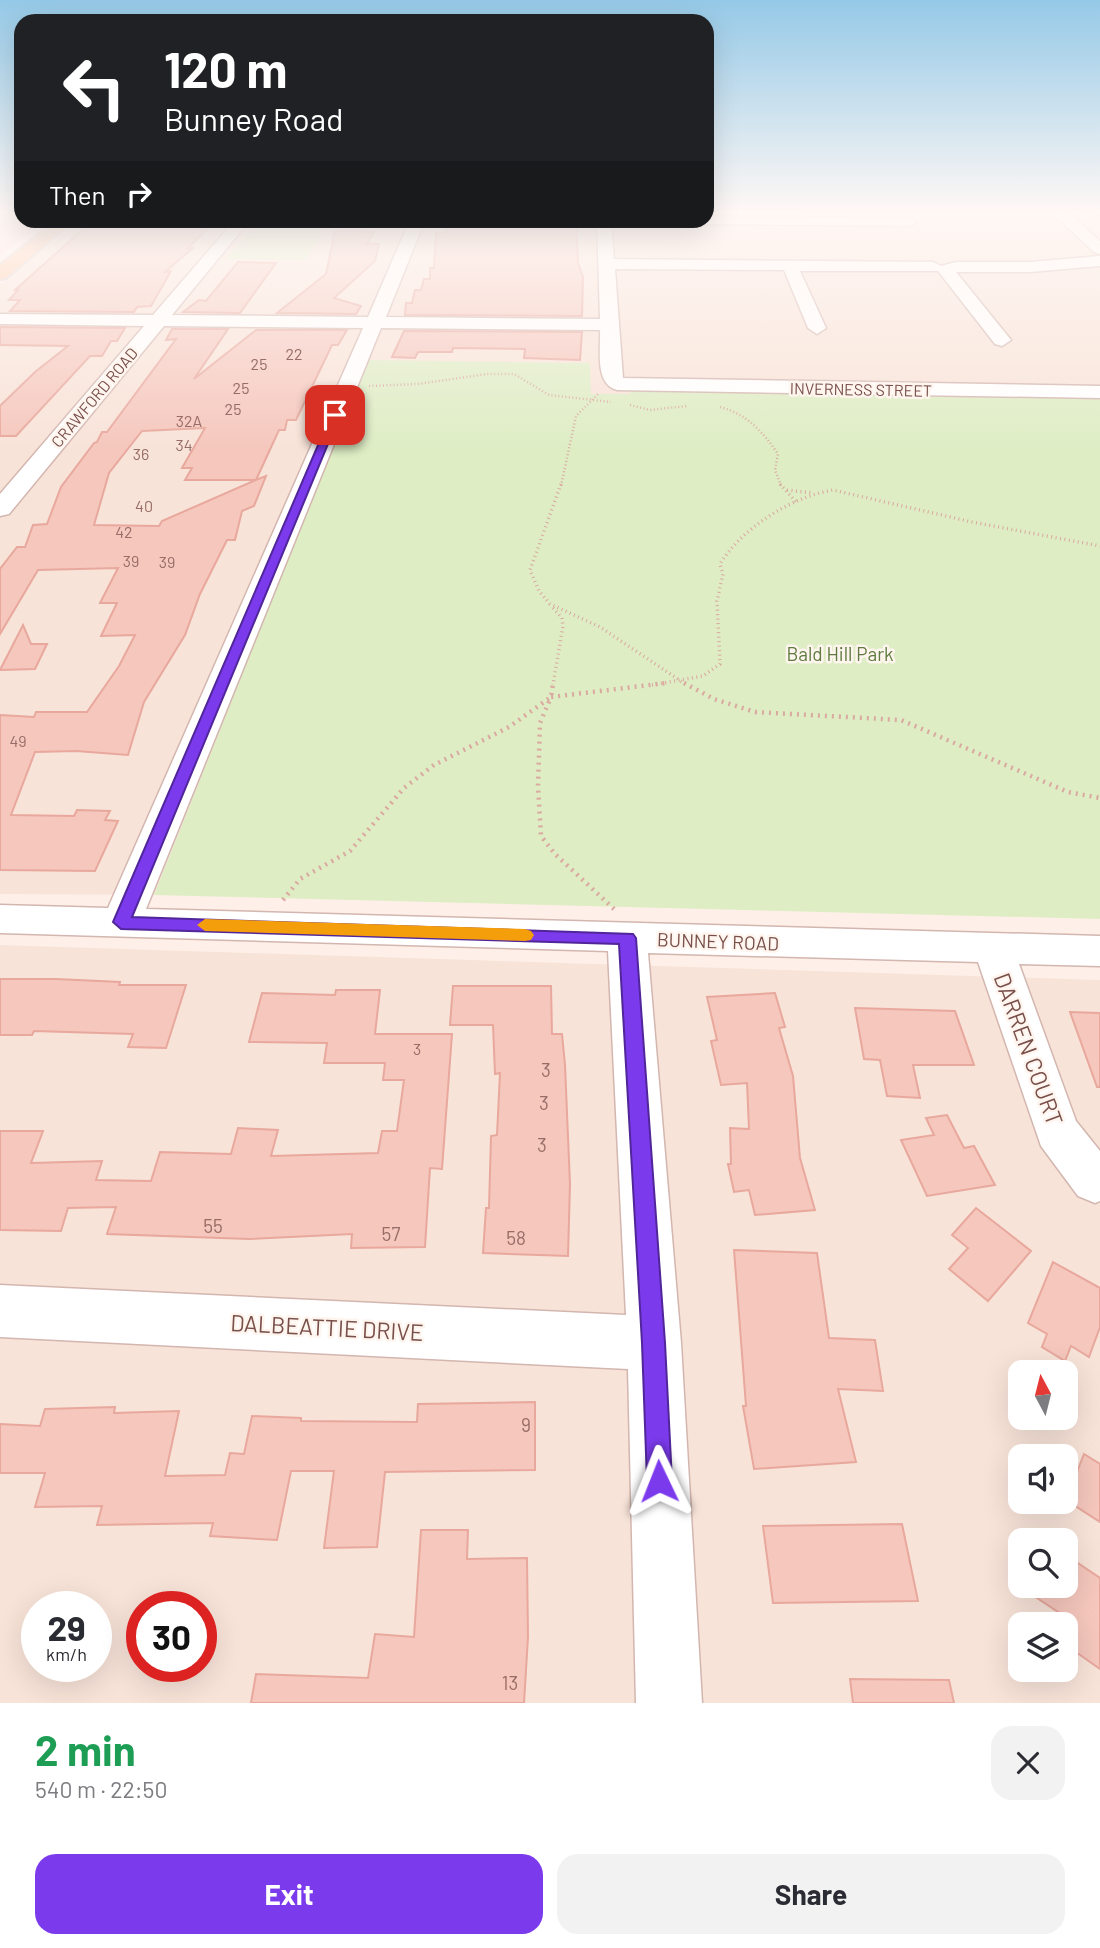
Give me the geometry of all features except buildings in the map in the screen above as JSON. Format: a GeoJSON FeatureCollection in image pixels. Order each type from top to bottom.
{"type":"FeatureCollection","features":[{"type":"Feature","properties":{"kind":"street","name":"CRAWFORD ROAD"},"geometry":{"type":"LineString","coordinates":[[0,509],[184,290]]}},
{"type":"Feature","properties":{"kind":"street"},"geometry":{"type":"LineString","coordinates":[[121,922],[388,290]]}},
{"type":"Feature","properties":{"kind":"street"},"geometry":{"type":"LineString","coordinates":[[0,319],[610,325],[608,290]]}},
{"type":"Feature","properties":{"kind":"street"},"geometry":{"type":"LineString","coordinates":[[801,290],[817,328]]}},
{"type":"Feature","properties":{"kind":"street"},"geometry":{"type":"LineString","coordinates":[[963,290],[1002,340]]}},
{"type":"Feature","properties":{"kind":"street","name":"INVERNESS STREET"},"geometry":{"type":"LineString","coordinates":[[610,325],[611,377],[621,385],[1100,392]]}},
{"type":"Feature","properties":{"kind":"street","name":"BUNNEY ROAD"},"geometry":{"type":"LineString","coordinates":[[0,919],[267,927],[622,925],[993,948],[1100,951]]}},
{"type":"Feature","properties":{"kind":"street"},"geometry":{"type":"LineString","coordinates":[[622,925],[654,1343],[669,1703]]}},
{"type":"Feature","properties":{"kind":"street","name":"DARREN COURT"},"geometry":{"type":"LineString","coordinates":[[993,948],[1057,1132],[1096,1181]]}},
{"type":"Feature","properties":{"kind":"street","name":"DALBEATTIE DRIVE"},"geometry":{"type":"LineString","coordinates":[[0,1311],[654,1343]]}},
{"type":"Feature","properties":{"kind":"path"},"geometry":{"type":"LineString","coordinates":[[348,387],[396,386],[487,374],[514,374],[523,377],[549,396],[619,403],[650,410],[694,406]]}},
{"type":"Feature","properties":{"kind":"path"},"geometry":{"type":"LineString","coordinates":[[597,393],[576,416],[565,474],[530,570],[531,577],[562,618],[564,626],[551,697],[540,723],[538,786],[541,836],[622,925]]}},
{"type":"Feature","properties":{"kind":"path"},"geometry":{"type":"LineString","coordinates":[[714,407],[735,410],[747,418],[770,442],[778,454],[773,469],[774,478],[797,503]]}},
{"type":"Feature","properties":{"kind":"path"},"geometry":{"type":"LineString","coordinates":[[786,490],[816,493]]}},
{"type":"Feature","properties":{"kind":"path"},"geometry":{"type":"LineString","coordinates":[[267,927],[300,878],[350,851],[404,788],[434,765],[509,727],[551,697],[682,681],[710,673],[720,664],[717,601],[723,574],[720,564],[724,554],[767,519],[816,493],[825,490],[843,492],[972,522],[1100,546]]}},
{"type":"Feature","properties":{"kind":"path"},"geometry":{"type":"LineString","coordinates":[[552,607],[582,617],[600,627],[714,700],[753,712],[881,717],[914,723],[1068,793],[1100,798]]}},
{"type":"Feature","properties":{"kind":"shaded area"},"geometry":{"type":"Polygon","coordinates":[[[0,290],[1100,290],[1100,397],[630,390],[630,394],[590,394],[590,363],[369,361],[154,895],[0,894],[0,290]]]}},
{"type":"Feature","properties":{"kind":"shaded area"},"geometry":{"type":"Polygon","coordinates":[[[0,945],[1100,980],[1100,1703],[0,1703],[0,945]]]}},
{"type":"Feature","properties":{"kind":"green space","name":"Bald Hill Park"},"geometry":{"type":"Polygon","coordinates":[[[368,360],[590,363],[591,394],[630,394],[630,390],[1100,397],[1100,919],[154,895],[368,360]]]}},
{"type":"Feature","properties":{"kind":"slow traffic"},"geometry":{"type":"LineString","coordinates":[[205,925],[525,935]]}},
{"type":"Feature","properties":{"kind":"route"},"geometry":{"type":"LineString","coordinates":[[335,415],[121,922],[627,938],[654,1343],[659,1481]]}}]}
